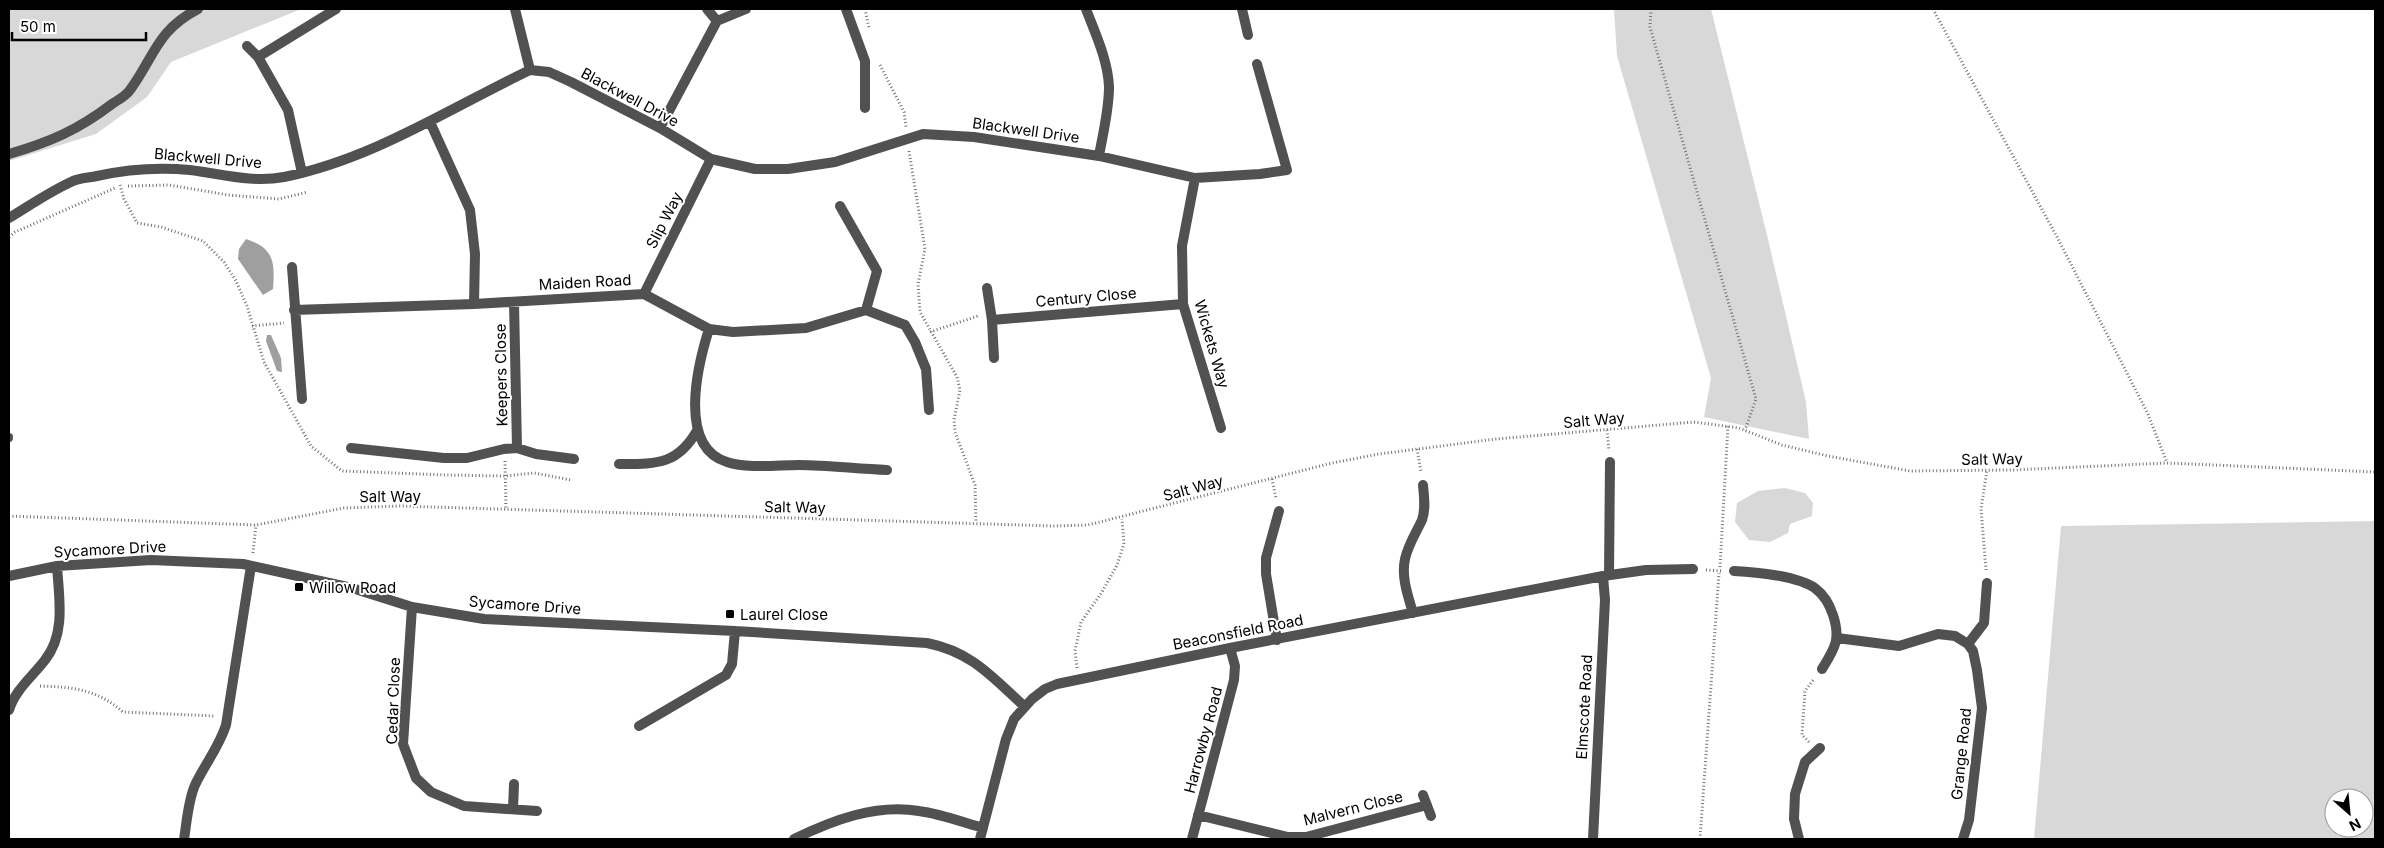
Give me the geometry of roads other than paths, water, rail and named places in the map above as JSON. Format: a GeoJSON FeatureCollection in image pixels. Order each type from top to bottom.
{"type":"FeatureCollection","features":[{"type":"Feature","properties":{"kind":"street"},"geometry":{"type":"LineString","coordinates":[[9,154],[60,138],[98,115],[129,92],[159,40],[171,26],[198,9]]}},
{"type":"Feature","properties":{"kind":"street"},"geometry":{"type":"LineString","coordinates":[[258,57],[336,9]]}},
{"type":"Feature","properties":{"kind":"street"},"geometry":{"type":"LineString","coordinates":[[515,9],[530,70]]}},
{"type":"Feature","properties":{"kind":"street"},"geometry":{"type":"LineString","coordinates":[[707,9],[717,21]]}},
{"type":"Feature","properties":{"kind":"street"},"geometry":{"type":"LineString","coordinates":[[660,128],[717,21],[746,9]]}},
{"type":"Feature","properties":{"kind":"street"},"geometry":{"type":"LineString","coordinates":[[846,9],[865,61],[865,108]]}},
{"type":"Feature","properties":{"kind":"street"},"geometry":{"type":"LineString","coordinates":[[1086,9],[1103,57],[1109,86],[1107,113],[1099,156]]}},
{"type":"Feature","properties":{"kind":"street"},"geometry":{"type":"LineString","coordinates":[[1242,9],[1248,35]]}},
{"type":"Feature","properties":{"kind":"street"},"geometry":{"type":"LineString","coordinates":[[247,46],[258,57],[288,110],[302,173]]}},
{"type":"Feature","properties":{"kind":"street","name":"Blackwell Drive"},"geometry":{"type":"LineString","coordinates":[[9,218],[72,181],[126,169],[170,168],[204,172],[234,179],[282,177],[302,173],[393,140],[530,70],[549,72],[571,82],[660,128],[711,159],[755,170],[788,169],[835,162],[923,134],[974,137],[1099,156],[1195,178],[1260,174],[1287,170],[1257,64]]}},
{"type":"Feature","properties":{"kind":"street"},"geometry":{"type":"LineString","coordinates":[[430,122],[470,210],[475,254],[474,304]]}},
{"type":"Feature","properties":{"kind":"street","name":"Slip Way"},"geometry":{"type":"LineString","coordinates":[[644,294],[711,159]]}},
{"type":"Feature","properties":{"kind":"street","name":"Wickets Way"},"geometry":{"type":"LineString","coordinates":[[1195,178],[1182,246],[1183,304],[1221,428]]}},
{"type":"Feature","properties":{"kind":"street"},"geometry":{"type":"LineString","coordinates":[[840,206],[877,271],[866,310],[905,325],[915,342],[926,369],[929,410]]}},
{"type":"Feature","properties":{"kind":"street"},"geometry":{"type":"LineString","coordinates":[[292,267],[302,399]]}},
{"type":"Feature","properties":{"kind":"street"},"geometry":{"type":"LineString","coordinates":[[987,288],[992,316],[994,358]]}},
{"type":"Feature","properties":{"kind":"street","name":"Maiden Road"},"geometry":{"type":"LineString","coordinates":[[294,310],[474,304],[644,294],[709,329],[733,332],[806,328],[866,310]]}},
{"type":"Feature","properties":{"kind":"street","name":"Keepers Close"},"geometry":{"type":"LineString","coordinates":[[514,302],[518,448]]}},
{"type":"Feature","properties":{"kind":"street","name":"Century Close"},"geometry":{"type":"LineString","coordinates":[[992,316],[1183,304]]}},
{"type":"Feature","properties":{"kind":"street"},"geometry":{"type":"LineString","coordinates":[[709,329],[699,360],[696,391],[698,428],[701,439],[712,455],[727,462],[887,470]]}},
{"type":"Feature","properties":{"kind":"street"},"geometry":{"type":"LineString","coordinates":[[618,464],[653,464],[668,461],[689,444],[698,428]]}},
{"type":"Feature","properties":{"kind":"street"},"geometry":{"type":"LineString","coordinates":[[351,448],[444,458],[467,458],[504,449],[518,448],[536,454],[574,459]]}},
{"type":"Feature","properties":{"kind":"street","name":"Elmscote Road"},"geometry":{"type":"LineString","coordinates":[[1593,839],[1610,462]]}},
{"type":"Feature","properties":{"kind":"street"},"geometry":{"type":"LineString","coordinates":[[1413,613],[1404,579],[1405,560],[1422,518],[1425,504],[1423,485]]}},
{"type":"Feature","properties":{"kind":"street"},"geometry":{"type":"LineString","coordinates":[[1277,640],[1266,574],[1266,558],[1279,511]]}},
{"type":"Feature","properties":{"kind":"street","name":"Sycamore Drive"},"geometry":{"type":"LineString","coordinates":[[9,576],[57,566],[151,560],[252,566],[352,588],[412,607],[484,619],[735,631],[927,643],[964,654],[1025,707]]}},
{"type":"Feature","properties":{"kind":"street"},"geometry":{"type":"LineString","coordinates":[[9,710],[12,701],[25,683],[46,660],[59,633],[57,566]]}},
{"type":"Feature","properties":{"kind":"street"},"geometry":{"type":"LineString","coordinates":[[184,839],[189,803],[195,786],[220,742],[227,717],[252,566]]}},
{"type":"Feature","properties":{"kind":"street","name":"Beaconsfield Road"},"geometry":{"type":"LineString","coordinates":[[980,839],[1006,739],[1014,720],[1032,698],[1045,689],[1078,679],[1230,648],[1606,576],[1661,569],[1693,570]]}},
{"type":"Feature","properties":{"kind":"street"},"geometry":{"type":"LineString","coordinates":[[1734,570],[1767,573],[1816,588],[1831,609],[1837,638],[1832,653],[1822,668]]}},
{"type":"Feature","properties":{"kind":"street"},"geometry":{"type":"LineString","coordinates":[[1837,638],[1899,646],[1938,634],[1955,636],[1968,644],[1984,623],[1987,583]]}},
{"type":"Feature","properties":{"kind":"street","name":"Cedar Close"},"geometry":{"type":"LineString","coordinates":[[412,607],[403,744],[416,778],[431,792],[464,806],[537,811]]}},
{"type":"Feature","properties":{"kind":"street"},"geometry":{"type":"LineString","coordinates":[[638,726],[726,675],[732,664],[735,631]]}},
{"type":"Feature","properties":{"kind":"street","name":"Grange Road"},"geometry":{"type":"LineString","coordinates":[[1964,839],[1969,820],[1982,708],[1973,651],[1968,644]]}},
{"type":"Feature","properties":{"kind":"street","name":"Harrowby Road"},"geometry":{"type":"LineString","coordinates":[[1192,839],[1234,680],[1235,666],[1230,648]]}},
{"type":"Feature","properties":{"kind":"street"},"geometry":{"type":"LineString","coordinates":[[1798,839],[1794,819],[1795,794],[1805,762],[1820,748]]}},
{"type":"Feature","properties":{"kind":"street"},"geometry":{"type":"LineString","coordinates":[[513,809],[514,784]]}},
{"type":"Feature","properties":{"kind":"street","name":"Malvern Close"},"geometry":{"type":"LineString","coordinates":[[1423,795],[1431,816]]}},
{"type":"Feature","properties":{"kind":"street","name":"Malvern Close"},"geometry":{"type":"LineString","coordinates":[[1198,815],[1288,837],[1306,837],[1427,805]]}},
{"type":"Feature","properties":{"kind":"street"},"geometry":{"type":"LineString","coordinates":[[794,839],[826,823],[846,816],[895,810],[920,811],[983,828]]}},
{"type":"Feature","properties":{"kind":"place","name":"Willow Road"},"geometry":{"type":"Point","coordinates":[299,587]}},
{"type":"Feature","properties":{"kind":"place","name":"Laurel Close"},"geometry":{"type":"Point","coordinates":[730,614]}}]}
